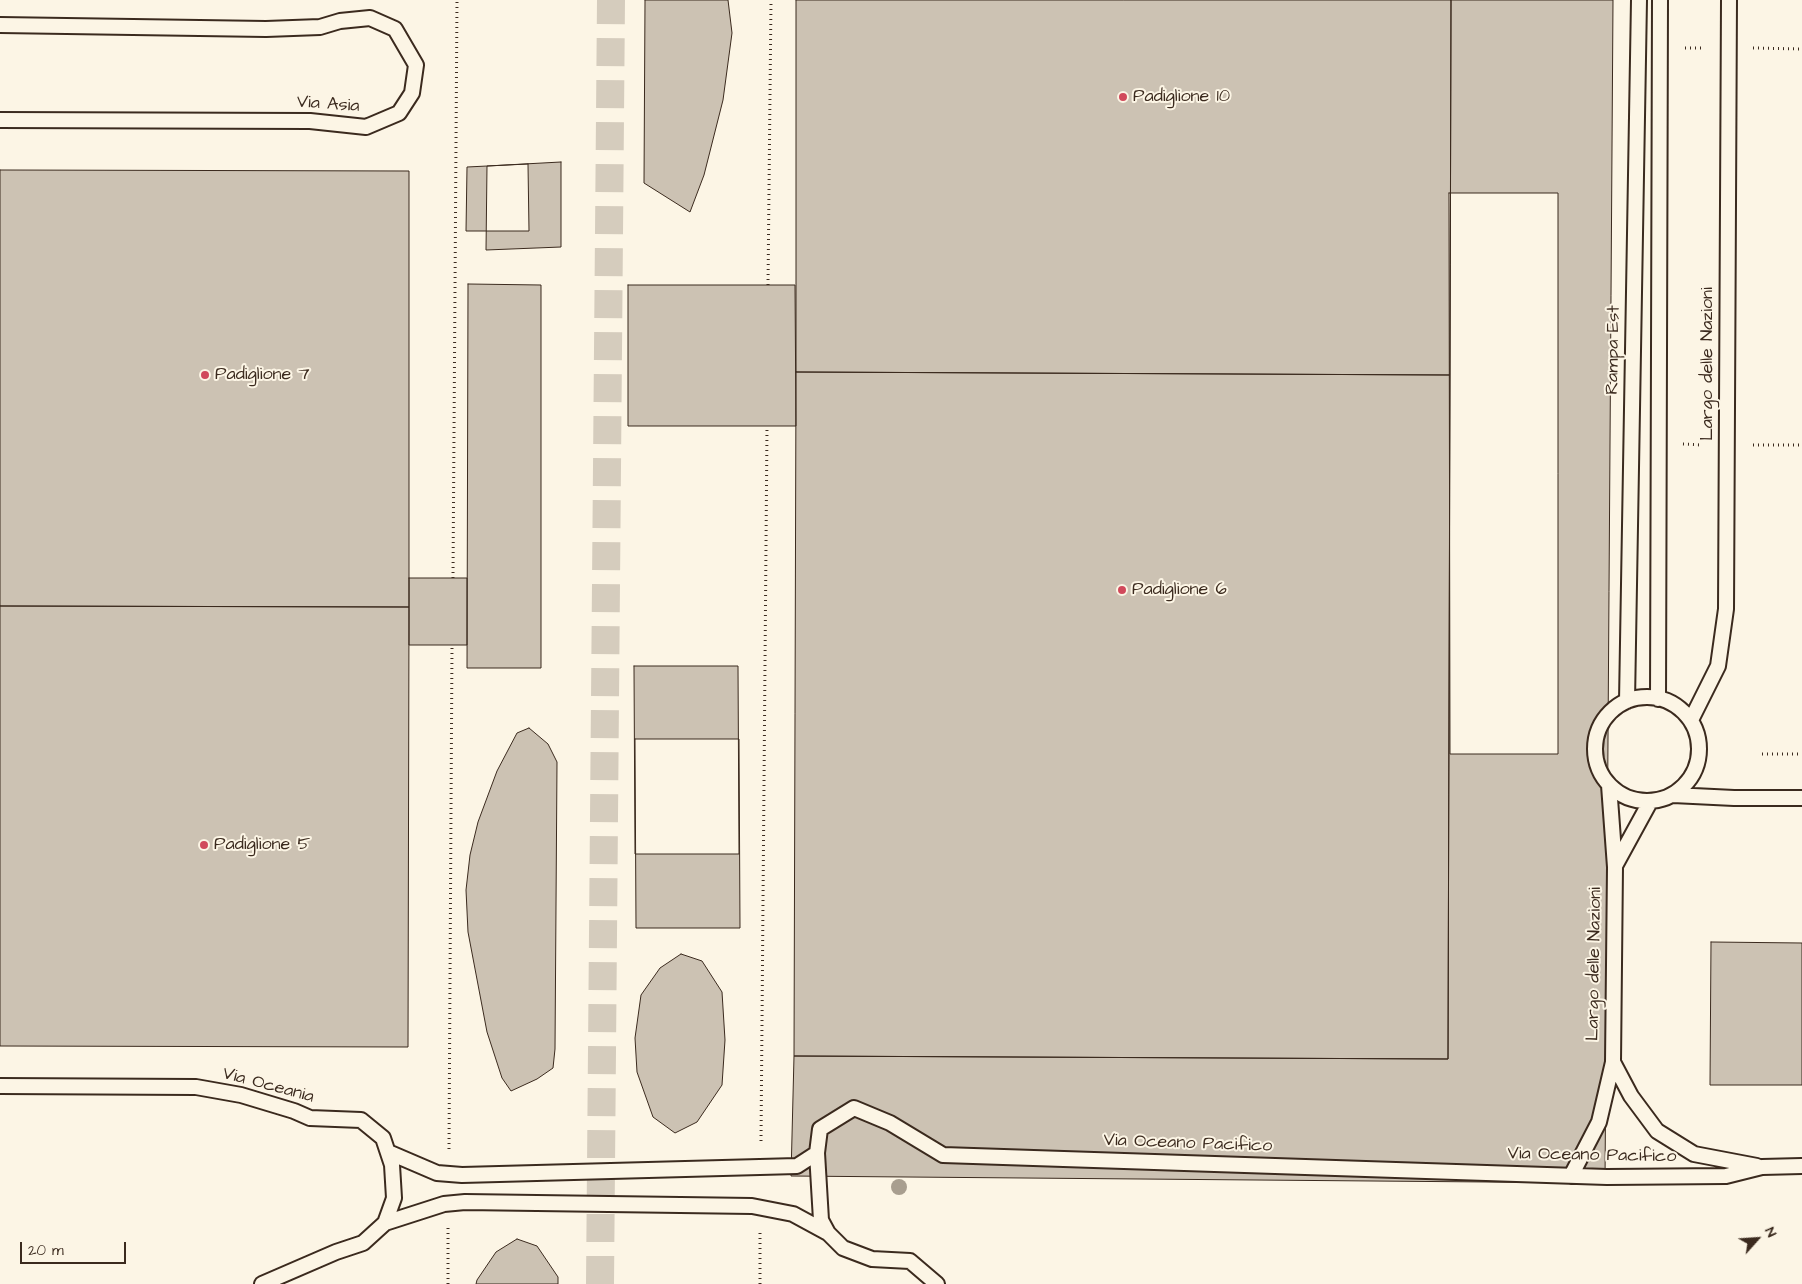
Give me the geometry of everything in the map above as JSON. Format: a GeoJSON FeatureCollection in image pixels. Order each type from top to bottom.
{"type":"FeatureCollection","features":[{"type":"Feature","properties":{"kind":"lane","name":"Rampa Est"},"geometry":{"type":"LineString","coordinates":[[1627,701],[1639,0]]}},
{"type":"Feature","properties":{"kind":"lane"},"geometry":{"type":"LineString","coordinates":[[1658,699],[1660,0]]}},
{"type":"Feature","properties":{"kind":"lane","name":"Largo delle Nazioni"},"geometry":{"type":"LineString","coordinates":[[1691,720],[1718,666],[1726,609],[1729,0]]}},
{"type":"Feature","properties":{"kind":"lane","name":"Via Asia"},"geometry":{"type":"LineString","coordinates":[[0,25],[266,29],[320,27],[340,21],[370,18],[396,29],[416,65],[412,93],[398,113],[366,127],[310,121],[0,120]]}},
{"type":"Feature","properties":{"kind":"lane"},"geometry":{"type":"LineString","coordinates":[[1673,796],[1688,782],[1697,768],[1700,744],[1691,720],[1678,707],[1664,700],[1646,697],[1627,701],[1609,713],[1599,728],[1595,746],[1597,765],[1609,786],[1630,799],[1650,802],[1673,796],[1802,798]]}},
{"type":"Feature","properties":{"kind":"lane","name":"Largo delle Nazioni"},"geometry":{"type":"LineString","coordinates":[[1571,1176],[1600,1122],[1613,1062],[1615,867],[1609,786]]}},
{"type":"Feature","properties":{"kind":"lane","name":"Largo delle Nazioni"},"geometry":{"type":"LineString","coordinates":[[1615,867],[1650,802]]}},
{"type":"Feature","properties":{"kind":"lane","name":"Largo delle Nazioni"},"geometry":{"type":"LineString","coordinates":[[1613,1062],[1631,1096],[1657,1131],[1694,1154],[1762,1167]]}},
{"type":"Feature","properties":{"kind":"lane","name":"Via Oceania"},"geometry":{"type":"LineString","coordinates":[[0,1086],[196,1087],[241,1095],[294,1110],[310,1118],[361,1120],[383,1138],[392,1165],[394,1198],[385,1223],[363,1243],[336,1252],[262,1284]]}},
{"type":"Feature","properties":{"kind":"lane","name":"Via Oceano Pacifico"},"geometry":{"type":"LineString","coordinates":[[828,1233],[821,1220],[817,1153],[820,1129],[854,1108],[890,1123],[943,1155],[1571,1176],[1726,1176],[1762,1167],[1802,1166]]}},
{"type":"Feature","properties":{"kind":"lane"},"geometry":{"type":"LineString","coordinates":[[388,1152],[437,1173],[462,1175],[797,1166],[817,1153]]}},
{"type":"Feature","properties":{"kind":"lane"},"geometry":{"type":"LineString","coordinates":[[385,1223],[449,1203],[752,1206],[793,1214],[828,1233],[844,1248],[872,1259],[910,1261],[937,1284]]}},
{"type":"Feature","properties":{"kind":"path"},"geometry":{"type":"LineString","coordinates":[[453,578],[457,0]]}},
{"type":"Feature","properties":{"kind":"path"},"geometry":{"type":"LineString","coordinates":[[768,285],[771,0]]}},
{"type":"Feature","properties":{"kind":"path"},"geometry":{"type":"LineString","coordinates":[[761,1167],[767,426]]}},
{"type":"Feature","properties":{"kind":"path"},"geometry":{"type":"LineString","coordinates":[[449,1174],[452,645]]}},
{"type":"Feature","properties":{"kind":"path"},"geometry":{"type":"LineString","coordinates":[[1762,754],[1802,754]]}},
{"type":"Feature","properties":{"kind":"path"},"geometry":{"type":"LineString","coordinates":[[448,1284],[449,1203]]}},
{"type":"Feature","properties":{"kind":"path"},"geometry":{"type":"LineString","coordinates":[[760,1208],[760,1284]]}},
{"type":"Feature","properties":{"kind":"building"},"geometry":{"type":"Polygon","coordinates":[[[645,0],[728,0],[732,33],[723,100],[704,175],[690,212],[644,183],[645,0]]]}},
{"type":"Feature","properties":{"kind":"building","name":"Padiglione 10"},"geometry":{"type":"Polygon","coordinates":[[[796,0],[1451,0],[1450,375],[796,372],[796,0]]]}},
{"type":"Feature","properties":{"kind":"building"},"geometry":{"type":"Polygon","coordinates":[[[1451,0],[1613,0],[1605,1183],[791,1176],[794,1056],[1448,1059],[1451,0]]]}},
{"type":"Feature","properties":{"kind":"building"},"geometry":{"type":"Polygon","coordinates":[[[561,162],[561,247],[486,250],[487,166],[561,162]]]}},
{"type":"Feature","properties":{"kind":"building"},"geometry":{"type":"Polygon","coordinates":[[[528,164],[529,231],[466,231],[467,167],[528,164]]]}},
{"type":"Feature","properties":{"kind":"building","name":"Padiglione 7"},"geometry":{"type":"Polygon","coordinates":[[[0,170],[409,171],[409,607],[0,606],[0,170]]]}},
{"type":"Feature","properties":{"kind":"building"},"geometry":{"type":"Polygon","coordinates":[[[1449,193],[1558,193],[1558,754],[1450,754],[1449,193]]]}},
{"type":"Feature","properties":{"kind":"building"},"geometry":{"type":"Polygon","coordinates":[[[468,284],[541,285],[541,668],[467,668],[468,284]]]}},
{"type":"Feature","properties":{"kind":"building"},"geometry":{"type":"Polygon","coordinates":[[[628,285],[795,285],[796,426],[628,426],[628,285]]]}},
{"type":"Feature","properties":{"kind":"building","name":"Padiglione 6"},"geometry":{"type":"Polygon","coordinates":[[[796,372],[1450,375],[1448,1059],[794,1056],[796,372]]]}},
{"type":"Feature","properties":{"kind":"building"},"geometry":{"type":"Polygon","coordinates":[[[409,578],[467,578],[467,645],[409,645],[409,578]]]}},
{"type":"Feature","properties":{"kind":"building","name":"Padiglione 5"},"geometry":{"type":"Polygon","coordinates":[[[0,606],[409,607],[408,1047],[0,1046],[0,606]]]}},
{"type":"Feature","properties":{"kind":"building"},"geometry":{"type":"Polygon","coordinates":[[[634,666],[738,666],[739,854],[635,854],[634,666]]]}},
{"type":"Feature","properties":{"kind":"building"},"geometry":{"type":"Polygon","coordinates":[[[529,728],[548,744],[557,762],[555,1049],[553,1068],[537,1079],[511,1091],[502,1078],[487,1032],[468,932],[466,890],[470,855],[478,822],[497,771],[517,733],[529,728]]]}},
{"type":"Feature","properties":{"kind":"building"},"geometry":{"type":"Polygon","coordinates":[[[635,739],[739,739],[740,928],[636,928],[635,739]]]}},
{"type":"Feature","properties":{"kind":"building"},"geometry":{"type":"Polygon","coordinates":[[[1711,942],[1802,943],[1802,1085],[1710,1085],[1711,942]]]}},
{"type":"Feature","properties":{"kind":"building"},"geometry":{"type":"Polygon","coordinates":[[[681,954],[702,961],[722,992],[725,1040],[722,1085],[697,1122],[675,1133],[653,1117],[637,1072],[635,1038],[641,995],[660,968],[681,954]]]}},
{"type":"Feature","properties":{"kind":"building"},"geometry":{"type":"Polygon","coordinates":[[[517,1239],[537,1246],[558,1277],[558,1284],[476,1284],[496,1252],[517,1239]]]}},
{"type":"Feature","properties":{"kind":"tunnel"},"geometry":{"type":"LineString","coordinates":[[600,1284],[611,0]]}},
{"type":"Feature","properties":{"kind":"place","name":"Padiglione 10"},"geometry":{"type":"Point","coordinates":[1123,97]}},
{"type":"Feature","properties":{"kind":"place","name":"Padiglione 7"},"geometry":{"type":"Point","coordinates":[205,375]}},
{"type":"Feature","properties":{"kind":"place","name":"Padiglione 6"},"geometry":{"type":"Point","coordinates":[1122,590]}},
{"type":"Feature","properties":{"kind":"place","name":"Padiglione 5"},"geometry":{"type":"Point","coordinates":[204,845]}}]}
